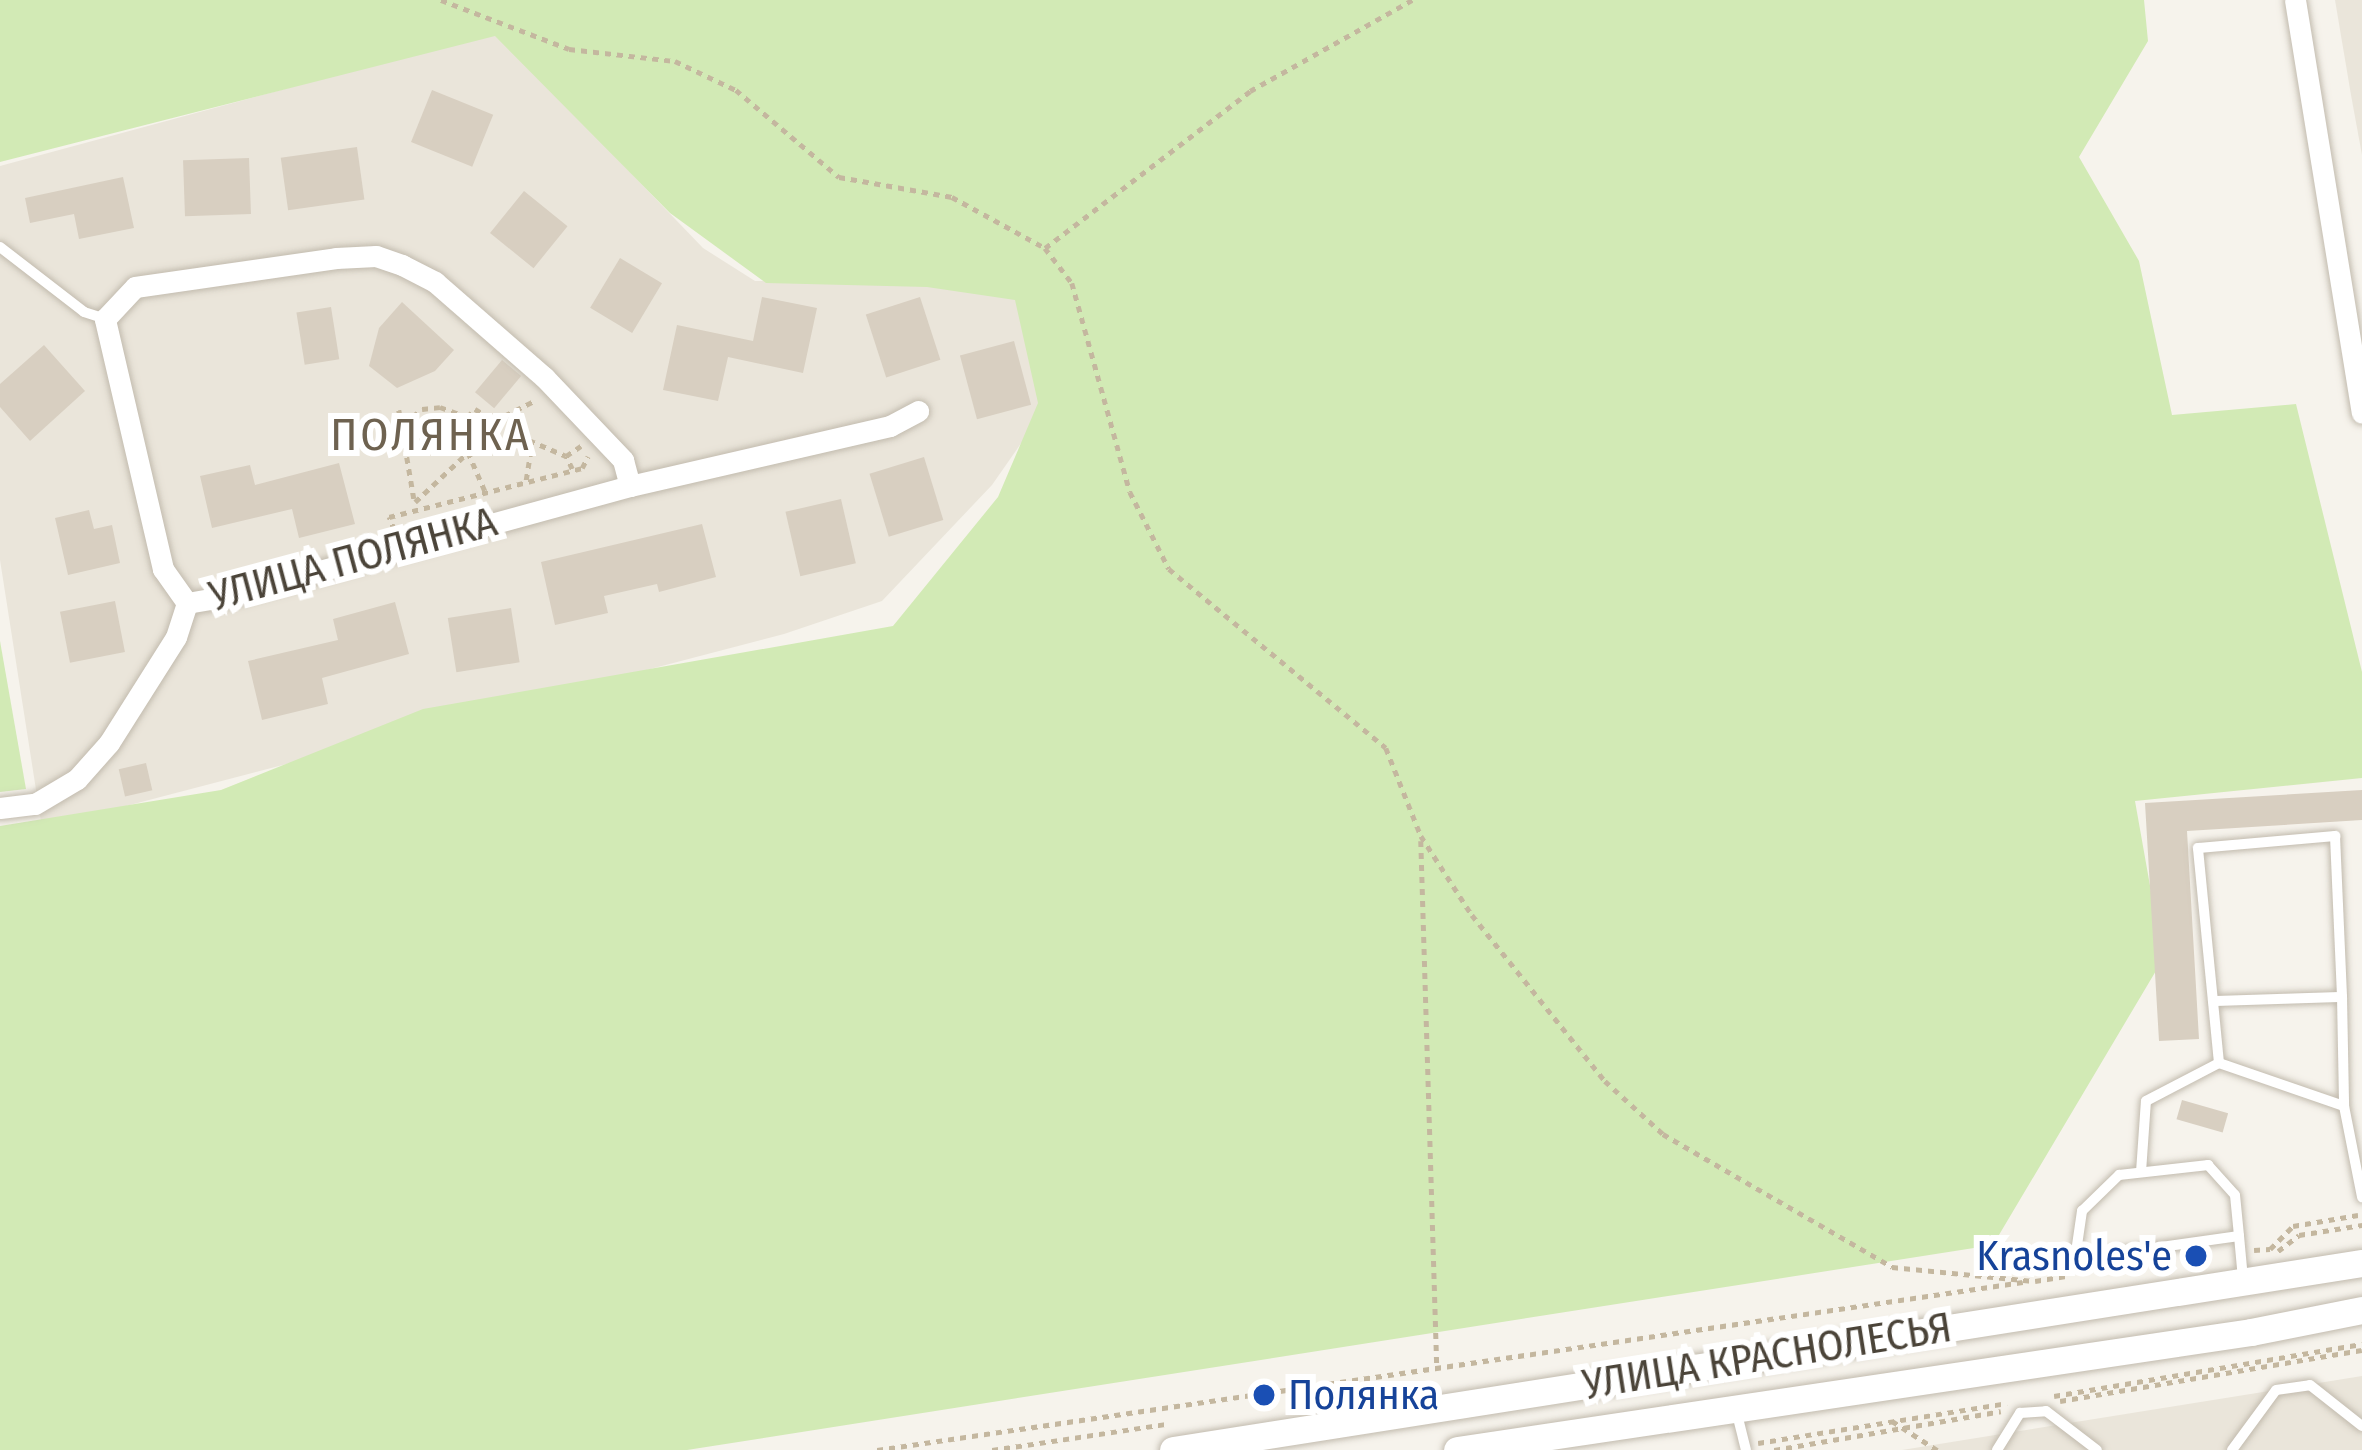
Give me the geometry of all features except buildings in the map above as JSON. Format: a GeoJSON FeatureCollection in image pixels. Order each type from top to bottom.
{"type":"FeatureCollection","features":[{"type":"Feature","properties":{"kind":"street"},"geometry":{"type":"LineString","coordinates":[[2295,0],[2362,413]]}},
{"type":"Feature","properties":{"kind":"street"},"geometry":{"type":"LineString","coordinates":[[187,603],[163,569],[105,319],[135,287],[376,256],[435,282],[544,377],[623,460],[630,486]]}},
{"type":"Feature","properties":{"kind":"street","name":"УЛИЦА ПОЛЯНКА"},"geometry":{"type":"LineString","coordinates":[[0,808],[35,803],[76,779],[109,743],[176,637],[187,603],[228,596],[630,486],[890,426],[918,411]]}},
{"type":"Feature","properties":{"kind":"street","name":"УЛИЦА КРАСНОЛЕСЬЯ"},"geometry":{"type":"LineString","coordinates":[[1173,1450],[2362,1263]]}},
{"type":"Feature","properties":{"kind":"street"},"geometry":{"type":"LineString","coordinates":[[2243,1282],[2251,1333]]}},
{"type":"Feature","properties":{"kind":"street","name":"УЛИЦА КРАСНОЛЕСЬЯ"},"geometry":{"type":"LineString","coordinates":[[1456,1450],[2251,1333],[2362,1310]]}},
{"type":"Feature","properties":{"kind":"lane"},"geometry":{"type":"LineString","coordinates":[[0,247],[84,312],[105,319]]}},
{"type":"Feature","properties":{"kind":"lane"},"geometry":{"type":"LineString","coordinates":[[2219,1063],[2198,848],[2335,836],[2344,1106],[2362,1197]]}},
{"type":"Feature","properties":{"kind":"lane"},"geometry":{"type":"LineString","coordinates":[[2212,1000],[2342,997]]}},
{"type":"Feature","properties":{"kind":"lane"},"geometry":{"type":"LineString","coordinates":[[2141,1172],[2146,1101],[2219,1063],[2344,1106]]}},
{"type":"Feature","properties":{"kind":"lane"},"geometry":{"type":"LineString","coordinates":[[2239,1236],[2075,1259],[2081,1211],[2119,1175],[2208,1165],[2234,1195],[2239,1236],[2243,1282]]}},
{"type":"Feature","properties":{"kind":"lane"},"geometry":{"type":"LineString","coordinates":[[2232,1450],[2276,1390],[2310,1385],[2362,1426]]}},
{"type":"Feature","properties":{"kind":"lane"},"geometry":{"type":"LineString","coordinates":[[1736,1410],[1746,1450]]}},
{"type":"Feature","properties":{"kind":"lane"},"geometry":{"type":"LineString","coordinates":[[1996,1450],[2020,1413],[2046,1411],[2097,1450]]}},
{"type":"Feature","properties":{"kind":"path"},"geometry":{"type":"LineString","coordinates":[[440,0],[569,49],[675,61],[736,90],[839,177],[952,196],[1045,248],[1072,283],[1130,492],[1169,569],[1386,748],[1421,836],[1472,916],[1605,1081],[1663,1134],[1892,1267],[2033,1281]]}},
{"type":"Feature","properties":{"kind":"path"},"geometry":{"type":"LineString","coordinates":[[1045,248],[1250,91],[1412,0]]}},
{"type":"Feature","properties":{"kind":"path"},"geometry":{"type":"LineString","coordinates":[[416,506],[481,434],[537,400]]}},
{"type":"Feature","properties":{"kind":"path"},"geometry":{"type":"LineString","coordinates":[[403,424],[422,409],[440,407],[467,417],[481,434]]}},
{"type":"Feature","properties":{"kind":"path"},"geometry":{"type":"LineString","coordinates":[[467,417],[475,409],[532,444],[566,456],[572,469]]}},
{"type":"Feature","properties":{"kind":"path"},"geometry":{"type":"LineString","coordinates":[[399,410],[416,506]]}},
{"type":"Feature","properties":{"kind":"path"},"geometry":{"type":"LineString","coordinates":[[400,547],[388,517],[589,462],[567,431]]}},
{"type":"Feature","properties":{"kind":"path"},"geometry":{"type":"LineString","coordinates":[[526,481],[532,444]]}},
{"type":"Feature","properties":{"kind":"path"},"geometry":{"type":"LineString","coordinates":[[566,456],[581,446]]}},
{"type":"Feature","properties":{"kind":"path"},"geometry":{"type":"LineString","coordinates":[[468,452],[485,492]]}},
{"type":"Feature","properties":{"kind":"path"},"geometry":{"type":"LineString","coordinates":[[1421,836],[1437,1368]]}},
{"type":"Feature","properties":{"kind":"path"},"geometry":{"type":"LineString","coordinates":[[2240,1250],[2270,1250],[2293,1226],[2362,1214]]}},
{"type":"Feature","properties":{"kind":"path"},"geometry":{"type":"LineString","coordinates":[[877,1450],[2074,1275]]}},
{"type":"Feature","properties":{"kind":"path"},"geometry":{"type":"LineString","coordinates":[[2039,1405],[2362,1350]]}},
{"type":"Feature","properties":{"kind":"path"},"geometry":{"type":"LineString","coordinates":[[1774,1450],[2016,1408]]}},
{"type":"Feature","properties":{"kind":"path"},"geometry":{"type":"LineString","coordinates":[[1892,1421],[1937,1450]]}},
{"type":"Feature","properties":{"kind":"shaded area"},"geometry":{"type":"Polygon","coordinates":[[[2335,0],[2362,0],[2362,155],[2351,95],[2335,0]]]}},
{"type":"Feature","properties":{"kind":"shaded area"},"geometry":{"type":"Polygon","coordinates":[[[495,32],[703,248],[755,281],[906,282],[1016,296],[1045,409],[992,485],[882,601],[784,634],[42,828],[0,560],[0,166],[495,32]]]}},
{"type":"Feature","properties":{"kind":"shaded area"},"geometry":{"type":"Polygon","coordinates":[[[2362,1376],[2362,1450],[1902,1450],[2362,1376]]]}},
{"type":"Feature","properties":{"kind":"green space"},"geometry":{"type":"Polygon","coordinates":[[[0,0],[2144,0],[2148,41],[2079,157],[2139,261],[2172,415],[2296,404],[2362,672],[2362,778],[2135,801],[2163,959],[1993,1245],[687,1450],[0,1450],[0,826],[221,790],[423,709],[893,626],[998,497],[1038,403],[1015,300],[927,287],[766,283],[670,213],[495,36],[0,162],[0,0]]]}},
{"type":"Feature","properties":{"kind":"green space"},"geometry":{"type":"Polygon","coordinates":[[[0,641],[26,789],[0,792],[0,641]]]}},
{"type":"Feature","properties":{"kind":"place","name":"Krasnoles'e"},"geometry":{"type":"Point","coordinates":[2196,1256]}},
{"type":"Feature","properties":{"kind":"place","name":"Полянка"},"geometry":{"type":"Point","coordinates":[1264,1395]}},
{"type":"Feature","properties":{"kind":"district","name":"ПОЛЯНКА"},"geometry":{"type":"Point","coordinates":[431,436]}}]}
